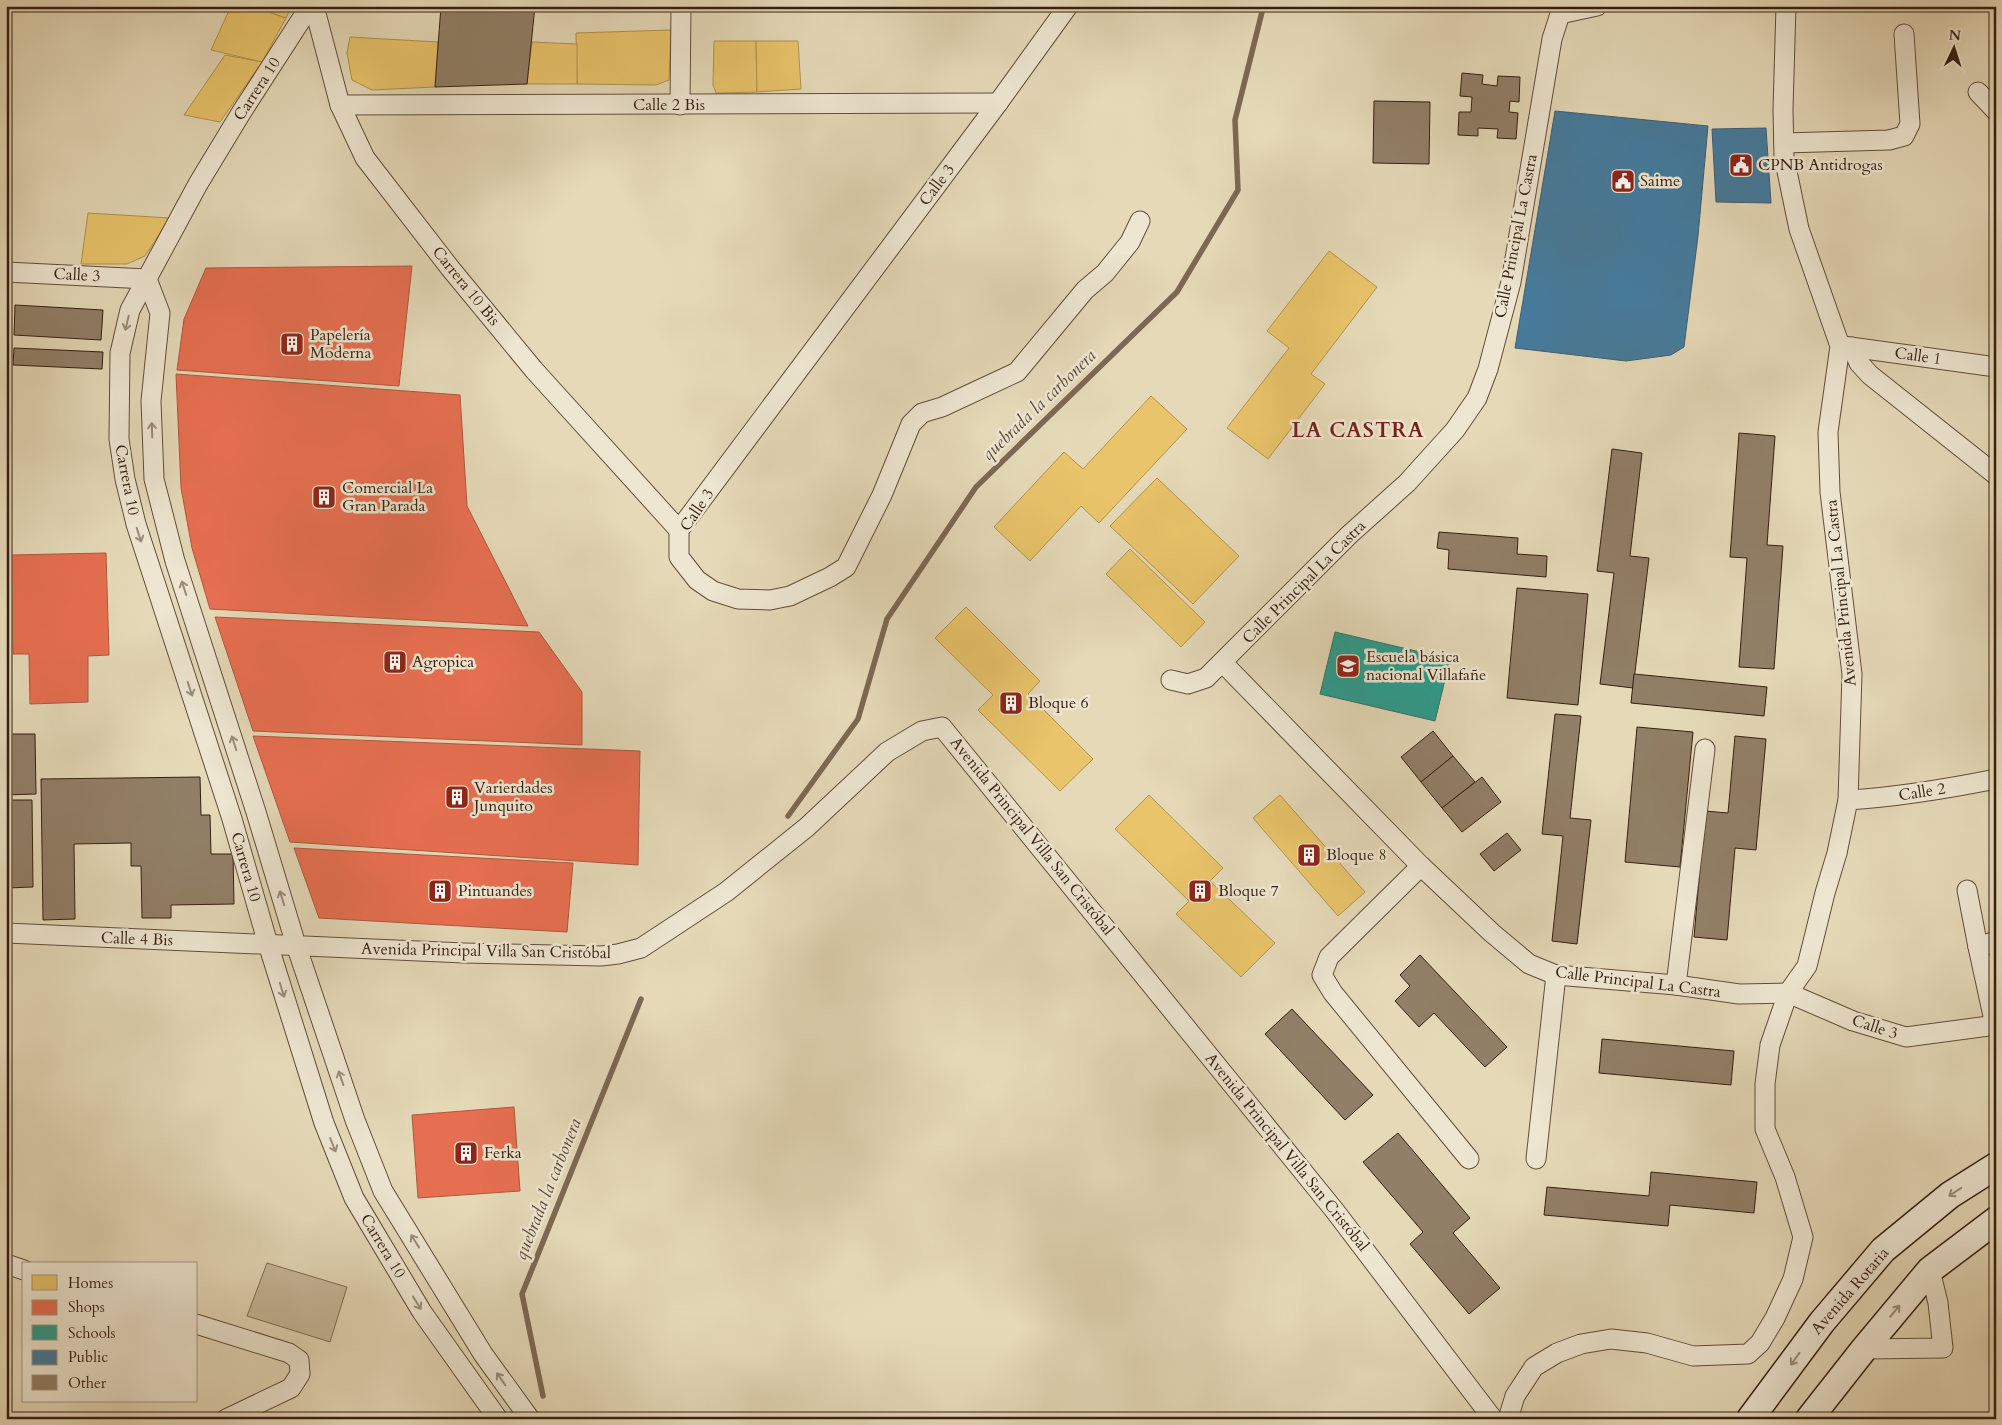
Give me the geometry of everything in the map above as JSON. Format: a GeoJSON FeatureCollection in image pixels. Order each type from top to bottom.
{"type":"FeatureCollection","features":[{"type":"Feature","properties":{"kind":"main road","name":"Avenida Rotaria"},"geometry":{"type":"LineString","coordinates":[[1750,1419],[1822,1322],[1884,1250],[1950,1195],[1996,1166]]}},
{"type":"Feature","properties":{"kind":"main road"},"geometry":{"type":"LineString","coordinates":[[1809,1419],[1930,1270],[1996,1220]]}},
{"type":"Feature","properties":{"kind":"street","name":"Carrera 10 Bis"},"geometry":{"type":"LineString","coordinates":[[312,6],[340,105],[365,158],[450,268],[534,370],[679,530]]}},
{"type":"Feature","properties":{"kind":"street","name":"Carrera 10"},"geometry":{"type":"LineString","coordinates":[[312,6],[241,112],[130,310],[120,353],[119,439],[125,479],[136,524],[232,820],[268,944],[324,1123],[354,1198],[422,1312],[498,1419]]}},
{"type":"Feature","properties":{"kind":"street"},"geometry":{"type":"LineString","coordinates":[[680,105],[681,6]]}},
{"type":"Feature","properties":{"kind":"street","name":"Calle 3"},"geometry":{"type":"LineString","coordinates":[[1068,6],[998,104],[679,530],[679,557],[696,580],[713,591],[738,599],[770,600],[790,596],[838,572],[846,566],[882,495],[911,424],[922,413],[942,407],[1017,372],[1085,290],[1105,273],[1130,242],[1140,221]]}},
{"type":"Feature","properties":{"kind":"street","name":"Calle Principal La Castra"},"geometry":{"type":"LineString","coordinates":[[1171,680],[1188,684],[1206,678],[1349,535],[1407,483],[1455,430],[1476,398],[1488,369],[1511,282],[1552,39],[1560,14],[1597,6]]}},
{"type":"Feature","properties":{"kind":"street","name":"Avenida Principal La Castra"},"geometry":{"type":"LineString","coordinates":[[1508,1419],[1515,1396],[1534,1367],[1557,1353],[1581,1344],[1611,1339],[1648,1343],[1693,1356],[1748,1354],[1760,1343],[1775,1318],[1792,1279],[1803,1238],[1785,1177],[1765,1129],[1765,1084],[1770,1045],[1788,992],[1807,966],[1837,853],[1848,800],[1852,674],[1830,492],[1828,432],[1846,346],[1798,229],[1784,157],[1783,109],[1786,6]]}},
{"type":"Feature","properties":{"kind":"street"},"geometry":{"type":"LineString","coordinates":[[1784,143],[1890,140],[1904,136],[1910,124],[1904,34]]}},
{"type":"Feature","properties":{"kind":"street"},"geometry":{"type":"LineString","coordinates":[[1978,92],[1996,111]]}},
{"type":"Feature","properties":{"kind":"street","name":"Calle 2 Bis"},"geometry":{"type":"LineString","coordinates":[[340,105],[998,104]]}},
{"type":"Feature","properties":{"kind":"street","name":"Calle 3"},"geometry":{"type":"LineString","coordinates":[[6,272],[148,279]]}},
{"type":"Feature","properties":{"kind":"street","name":"Carrera 10"},"geometry":{"type":"LineString","coordinates":[[148,279],[160,313],[151,400],[154,480],[175,561],[256,812],[296,945],[355,1120],[383,1191],[483,1354],[530,1419]]}},
{"type":"Feature","properties":{"kind":"street"},"geometry":{"type":"LineString","coordinates":[[1846,346],[1870,375],[1996,475]]}},
{"type":"Feature","properties":{"kind":"street","name":"Calle 1"},"geometry":{"type":"LineString","coordinates":[[1846,346],[1996,367]]}},
{"type":"Feature","properties":{"kind":"street"},"geometry":{"type":"LineString","coordinates":[[119,399],[151,400]]}},
{"type":"Feature","properties":{"kind":"street"},"geometry":{"type":"LineString","coordinates":[[150,566],[175,561]]}},
{"type":"Feature","properties":{"kind":"street","name":"Calle Principal La Castra"},"geometry":{"type":"LineString","coordinates":[[1222,663],[1421,866],[1492,933],[1529,964],[1556,975],[1676,985],[1739,994],[1788,992]]}},
{"type":"Feature","properties":{"kind":"street","name":"Avenida Principal Villa San Cristóbal"},"geometry":{"type":"LineString","coordinates":[[268,944],[464,954],[601,956],[641,948],[726,892],[807,827],[887,752],[922,730],[942,727],[1335,1211],[1493,1419]]}},
{"type":"Feature","properties":{"kind":"street"},"geometry":{"type":"LineString","coordinates":[[1676,985],[1705,749]]}},
{"type":"Feature","properties":{"kind":"street","name":"Calle 2"},"geometry":{"type":"LineString","coordinates":[[1848,800],[1890,797],[1996,779]]}},
{"type":"Feature","properties":{"kind":"street"},"geometry":{"type":"LineString","coordinates":[[1421,866],[1329,957],[1322,975],[1332,993],[1469,1159]]}},
{"type":"Feature","properties":{"kind":"street"},"geometry":{"type":"LineString","coordinates":[[1967,890],[1987,944],[1995,1025]]}},
{"type":"Feature","properties":{"kind":"street","name":"Calle 4 Bis"},"geometry":{"type":"LineString","coordinates":[[6,933],[268,944]]}},
{"type":"Feature","properties":{"kind":"street"},"geometry":{"type":"LineString","coordinates":[[1536,1159],[1556,975]]}},
{"type":"Feature","properties":{"kind":"street","name":"Calle 3"},"geometry":{"type":"LineString","coordinates":[[1788,992],[1853,1021],[1906,1037],[1995,1025]]}},
{"type":"Feature","properties":{"kind":"street"},"geometry":{"type":"LineString","coordinates":[[6,1264],[22,1269]]}},
{"type":"Feature","properties":{"kind":"street"},"geometry":{"type":"LineString","coordinates":[[1864,1349],[1943,1348],[1938,1303],[1930,1270]]}},
{"type":"Feature","properties":{"kind":"street"},"geometry":{"type":"LineString","coordinates":[[198,1325],[289,1354],[299,1360],[300,1374],[291,1388],[226,1419]]}},
{"type":"Feature","properties":{"kind":"shaded area"},"geometry":{"type":"Polygon","coordinates":[[[267,1263],[347,1287],[330,1342],[247,1316],[267,1263]]]}},
{"type":"Feature","properties":{"kind":"building: Homes"},"geometry":{"type":"Polygon","coordinates":[[[231,6],[252,6],[286,18],[262,62],[211,50],[231,6]]]}},
{"type":"Feature","properties":{"kind":"building: Homes"},"geometry":{"type":"Polygon","coordinates":[[[252,6],[292,6],[286,18],[252,6]]]}},
{"type":"Feature","properties":{"kind":"building: Homes"},"geometry":{"type":"Polygon","coordinates":[[[671,30],[669,80],[656,85],[577,84],[576,33],[671,30]]]}},
{"type":"Feature","properties":{"kind":"building: Homes"},"geometry":{"type":"Polygon","coordinates":[[[350,37],[438,42],[435,87],[372,90],[352,80],[347,53],[350,37]]]}},
{"type":"Feature","properties":{"kind":"building: Homes"},"geometry":{"type":"Polygon","coordinates":[[[714,41],[756,41],[757,92],[716,93],[713,85],[714,41]]]}},
{"type":"Feature","properties":{"kind":"building: Homes"},"geometry":{"type":"Polygon","coordinates":[[[756,41],[798,41],[801,89],[757,92],[756,41]]]}},
{"type":"Feature","properties":{"kind":"building: Homes"},"geometry":{"type":"Polygon","coordinates":[[[532,42],[577,44],[577,84],[527,84],[532,42]]]}},
{"type":"Feature","properties":{"kind":"building: Homes"},"geometry":{"type":"Polygon","coordinates":[[[225,55],[262,62],[220,122],[184,115],[225,55]]]}},
{"type":"Feature","properties":{"kind":"building: Homes"},"geometry":{"type":"Polygon","coordinates":[[[88,213],[170,218],[145,256],[127,264],[81,264],[88,213]]]}},
{"type":"Feature","properties":{"kind":"building: Homes"},"geometry":{"type":"Polygon","coordinates":[[[1329,251],[1377,287],[1311,374],[1325,384],[1268,459],[1227,428],[1289,348],[1267,331],[1329,251]]]}},
{"type":"Feature","properties":{"kind":"building: Homes"},"geometry":{"type":"Polygon","coordinates":[[[1151,396],[1187,429],[1099,523],[1081,506],[1030,561],[994,527],[1064,452],[1083,469],[1151,396]]]}},
{"type":"Feature","properties":{"kind":"building: Homes"},"geometry":{"type":"Polygon","coordinates":[[[1157,478],[1239,556],[1193,604],[1110,526],[1157,478]]]}},
{"type":"Feature","properties":{"kind":"building: Homes"},"geometry":{"type":"Polygon","coordinates":[[[1130,549],[1205,622],[1181,647],[1106,574],[1130,549]]]}},
{"type":"Feature","properties":{"kind":"building: Homes","name":"Bloque 6"},"geometry":{"type":"Polygon","coordinates":[[[966,607],[1040,681],[1028,694],[1093,759],[1060,791],[978,710],[993,695],[935,638],[966,607]]]}},
{"type":"Feature","properties":{"kind":"building: Homes","name":"Bloque 7"},"geometry":{"type":"Polygon","coordinates":[[[1149,795],[1223,868],[1210,881],[1275,943],[1241,977],[1176,914],[1189,901],[1115,829],[1149,795]]]}},
{"type":"Feature","properties":{"kind":"building: Homes","name":"Bloque 8"},"geometry":{"type":"Polygon","coordinates":[[[1280,795],[1365,892],[1338,916],[1253,818],[1280,795]]]}},
{"type":"Feature","properties":{"kind":"building: Shops","name":"Papelería Moderna"},"geometry":{"type":"Polygon","coordinates":[[[412,266],[399,386],[177,370],[184,319],[206,268],[412,266]]]}},
{"type":"Feature","properties":{"kind":"building: Shops","name":"Comercial La Gran Parada"},"geometry":{"type":"Polygon","coordinates":[[[176,374],[460,395],[467,506],[528,626],[210,609],[192,548],[181,488],[176,374]]]}},
{"type":"Feature","properties":{"kind":"building: Shops"},"geometry":{"type":"Polygon","coordinates":[[[106,553],[109,655],[88,656],[88,702],[30,704],[29,654],[13,654],[11,555],[106,553]]]}},
{"type":"Feature","properties":{"kind":"building: Shops","name":"Agropica"},"geometry":{"type":"Polygon","coordinates":[[[215,617],[539,632],[582,692],[582,745],[253,731],[215,617]]]}},
{"type":"Feature","properties":{"kind":"building: Shops","name":"Varierdades Junquito"},"geometry":{"type":"Polygon","coordinates":[[[253,736],[640,751],[638,865],[290,842],[253,736]]]}},
{"type":"Feature","properties":{"kind":"building: Shops","name":"Pintuandes"},"geometry":{"type":"Polygon","coordinates":[[[294,848],[573,863],[567,932],[319,918],[294,848]]]}},
{"type":"Feature","properties":{"kind":"building: Shops","name":"Ferka"},"geometry":{"type":"Polygon","coordinates":[[[514,1107],[520,1191],[418,1198],[412,1115],[514,1107]]]}},
{"type":"Feature","properties":{"kind":"building: Schools"},"geometry":{"type":"Polygon","coordinates":[[[1335,632],[1450,659],[1435,721],[1320,694],[1335,632]]]}},
{"type":"Feature","properties":{"kind":"building: Public","name":"Saime"},"geometry":{"type":"Polygon","coordinates":[[[1555,111],[1708,126],[1698,236],[1684,347],[1671,355],[1626,361],[1515,348],[1555,111]]]}},
{"type":"Feature","properties":{"kind":"building: Public","name":"CPNB Antidrogas"},"geometry":{"type":"Polygon","coordinates":[[[1766,128],[1771,203],[1716,202],[1712,129],[1766,128]]]}},
{"type":"Feature","properties":{"kind":"building: Other"},"geometry":{"type":"Polygon","coordinates":[[[441,6],[535,6],[527,84],[435,87],[441,6]]]}},
{"type":"Feature","properties":{"kind":"building: Other"},"geometry":{"type":"Polygon","coordinates":[[[1462,73],[1483,75],[1482,84],[1497,86],[1498,76],[1520,77],[1519,102],[1510,101],[1509,112],[1518,113],[1516,139],[1497,138],[1498,129],[1478,128],[1478,136],[1458,135],[1459,112],[1471,112],[1472,97],[1460,96],[1462,73]]]}},
{"type":"Feature","properties":{"kind":"building: Other"},"geometry":{"type":"Polygon","coordinates":[[[1374,101],[1430,102],[1429,164],[1373,163],[1374,101]]]}},
{"type":"Feature","properties":{"kind":"building: Other"},"geometry":{"type":"Polygon","coordinates":[[[15,305],[103,310],[101,340],[14,335],[15,305]]]}},
{"type":"Feature","properties":{"kind":"building: Other"},"geometry":{"type":"Polygon","coordinates":[[[14,348],[103,352],[102,369],[13,365],[14,348]]]}},
{"type":"Feature","properties":{"kind":"building: Other"},"geometry":{"type":"Polygon","coordinates":[[[1739,433],[1775,436],[1767,545],[1783,546],[1774,669],[1739,667],[1747,558],[1730,557],[1739,433]]]}},
{"type":"Feature","properties":{"kind":"building: Other"},"geometry":{"type":"Polygon","coordinates":[[[1612,449],[1642,453],[1630,556],[1649,558],[1633,688],[1600,684],[1614,573],[1597,571],[1612,449]]]}},
{"type":"Feature","properties":{"kind":"building: Other"},"geometry":{"type":"Polygon","coordinates":[[[1439,532],[1518,538],[1517,554],[1547,556],[1546,577],[1448,569],[1449,550],[1437,548],[1439,532]]]}},
{"type":"Feature","properties":{"kind":"building: Other"},"geometry":{"type":"Polygon","coordinates":[[[1517,588],[1588,594],[1578,705],[1507,698],[1517,588]]]}},
{"type":"Feature","properties":{"kind":"building: Other"},"geometry":{"type":"Polygon","coordinates":[[[1634,674],[1767,687],[1764,716],[1631,703],[1634,674]]]}},
{"type":"Feature","properties":{"kind":"building: Other"},"geometry":{"type":"Polygon","coordinates":[[[1555,714],[1581,716],[1570,818],[1591,820],[1577,944],[1552,941],[1563,836],[1542,834],[1555,714]]]}},
{"type":"Feature","properties":{"kind":"building: Other"},"geometry":{"type":"Polygon","coordinates":[[[1637,727],[1693,732],[1680,867],[1625,862],[1637,727]]]}},
{"type":"Feature","properties":{"kind":"building: Other"},"geometry":{"type":"Polygon","coordinates":[[[1433,731],[1453,756],[1421,782],[1401,757],[1433,731]]]}},
{"type":"Feature","properties":{"kind":"building: Other"},"geometry":{"type":"Polygon","coordinates":[[[6,734],[35,734],[36,794],[6,795],[6,734]]]}},
{"type":"Feature","properties":{"kind":"building: Other"},"geometry":{"type":"Polygon","coordinates":[[[1735,736],[1766,739],[1756,850],[1735,848],[1727,940],[1694,937],[1705,811],[1728,813],[1735,736]]]}},
{"type":"Feature","properties":{"kind":"building: Other"},"geometry":{"type":"Polygon","coordinates":[[[1453,756],[1475,782],[1442,808],[1421,782],[1453,756]]]}},
{"type":"Feature","properties":{"kind":"building: Other"},"geometry":{"type":"Polygon","coordinates":[[[200,777],[201,815],[210,815],[211,854],[233,854],[234,904],[171,905],[171,918],[142,918],[141,866],[131,866],[131,843],[74,844],[75,919],[43,920],[41,779],[200,777]]]}},
{"type":"Feature","properties":{"kind":"building: Other"},"geometry":{"type":"Polygon","coordinates":[[[1482,777],[1501,802],[1462,832],[1442,808],[1482,777]]]}},
{"type":"Feature","properties":{"kind":"building: Other"},"geometry":{"type":"Polygon","coordinates":[[[6,800],[32,800],[33,887],[6,888],[6,800]]]}},
{"type":"Feature","properties":{"kind":"building: Other"},"geometry":{"type":"Polygon","coordinates":[[[1507,833],[1521,850],[1494,871],[1480,854],[1507,833]]]}},
{"type":"Feature","properties":{"kind":"building: Other"},"geometry":{"type":"Polygon","coordinates":[[[1420,955],[1507,1047],[1485,1067],[1434,1013],[1419,1027],[1395,1001],[1410,986],[1400,975],[1420,955]]]}},
{"type":"Feature","properties":{"kind":"building: Other"},"geometry":{"type":"Polygon","coordinates":[[[1292,1009],[1373,1095],[1345,1120],[1265,1034],[1292,1009]]]}},
{"type":"Feature","properties":{"kind":"building: Other"},"geometry":{"type":"Polygon","coordinates":[[[1602,1039],[1734,1051],[1731,1085],[1599,1073],[1602,1039]]]}},
{"type":"Feature","properties":{"kind":"building: Other"},"geometry":{"type":"Polygon","coordinates":[[[1398,1133],[1470,1218],[1453,1233],[1500,1288],[1469,1314],[1410,1244],[1423,1232],[1363,1162],[1398,1133]]]}},
{"type":"Feature","properties":{"kind":"building: Other"},"geometry":{"type":"Polygon","coordinates":[[[1651,1172],[1757,1182],[1754,1213],[1670,1205],[1668,1226],[1544,1215],[1547,1187],[1649,1196],[1651,1172]]]}},
{"type":"Feature","properties":{"kind":"waterway","name":"quebrada la carbonera"},"geometry":{"type":"LineString","coordinates":[[788,816],[858,719],[887,619],[976,487],[1177,292],[1238,190],[1235,120],[1263,8],[1268,6]]}},
{"type":"Feature","properties":{"kind":"waterway","name":"quebrada la carbonera"},"geometry":{"type":"LineString","coordinates":[[543,1396],[522,1294],[641,999]]}},
{"type":"Feature","properties":{"kind":"place","name":"CPNB Antidrogas"},"geometry":{"type":"Point","coordinates":[1741,165]}},
{"type":"Feature","properties":{"kind":"place","name":"Saime"},"geometry":{"type":"Point","coordinates":[1623,181]}},
{"type":"Feature","properties":{"kind":"place","name":"Papelería Moderna"},"geometry":{"type":"Point","coordinates":[292,344]}},
{"type":"Feature","properties":{"kind":"place","name":"Comercial La Gran Parada"},"geometry":{"type":"Point","coordinates":[324,497]}},
{"type":"Feature","properties":{"kind":"place","name":"Agropica"},"geometry":{"type":"Point","coordinates":[395,662]}},
{"type":"Feature","properties":{"kind":"place","name":"Escuela básica nacional Villafañe"},"geometry":{"type":"Point","coordinates":[1348,666]}},
{"type":"Feature","properties":{"kind":"place","name":"Bloque 6"},"geometry":{"type":"Point","coordinates":[1011,703]}},
{"type":"Feature","properties":{"kind":"place","name":"Varierdades Junquito"},"geometry":{"type":"Point","coordinates":[457,797]}},
{"type":"Feature","properties":{"kind":"place","name":"Bloque 8"},"geometry":{"type":"Point","coordinates":[1309,855]}},
{"type":"Feature","properties":{"kind":"place","name":"Pintuandes"},"geometry":{"type":"Point","coordinates":[440,891]}},
{"type":"Feature","properties":{"kind":"place","name":"Bloque 7"},"geometry":{"type":"Point","coordinates":[1200,891]}},
{"type":"Feature","properties":{"kind":"place","name":"Ferka"},"geometry":{"type":"Point","coordinates":[466,1153]}},
{"type":"Feature","properties":{"kind":"district","name":"LA CASTRA"},"geometry":{"type":"Point","coordinates":[1358,430]}}]}
